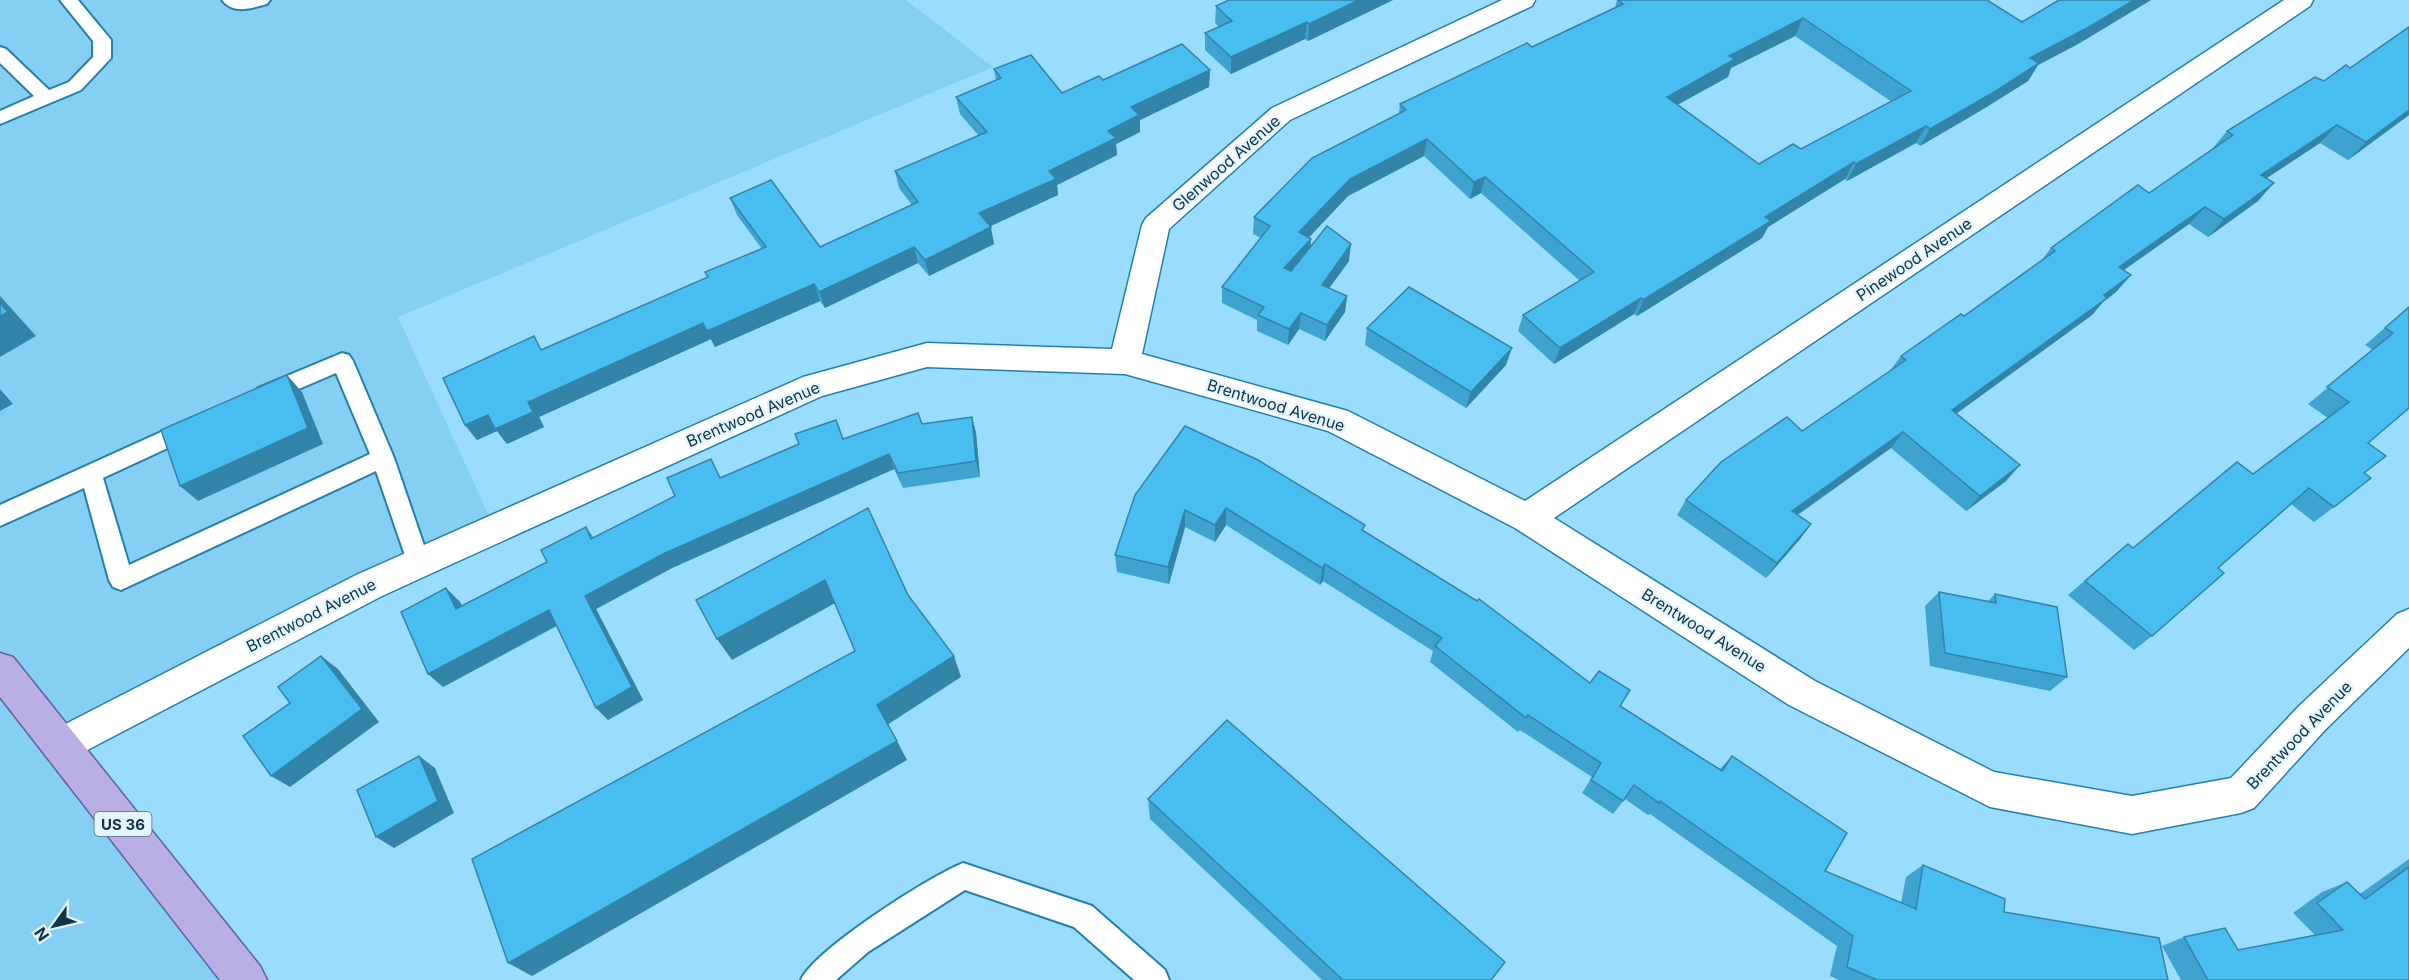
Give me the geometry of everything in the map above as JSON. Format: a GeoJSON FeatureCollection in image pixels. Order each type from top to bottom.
{"type":"FeatureCollection","features":[{"type":"Feature","properties":{"kind":"main road","name":"US 36"},"geometry":{"type":"LineString","coordinates":[[0,669],[246,980]]}},
{"type":"Feature","properties":{"kind":"street","name":"Glenwood Avenue"},"geometry":{"type":"LineString","coordinates":[[1125,362],[1156,225],[1281,114],[1523,0]]}},
{"type":"Feature","properties":{"kind":"street","name":"Pinewood Avenue"},"geometry":{"type":"LineString","coordinates":[[1527,518],[2301,0]]}},
{"type":"Feature","properties":{"kind":"street","name":"Brentwood Avenue"},"geometry":{"type":"LineString","coordinates":[[61,745],[368,586],[418,563],[814,386],[927,355],[1125,362],[1337,420],[1527,518],[1802,693],[1990,789],[2132,815],[2241,795],[2312,718],[2409,625]]}},
{"type":"Feature","properties":{"kind":"lane"},"geometry":{"type":"LineString","coordinates":[[0,118],[75,86],[102,58],[102,40],[69,0]]}},
{"type":"Feature","properties":{"kind":"lane"},"geometry":{"type":"LineString","coordinates":[[231,0],[238,5],[261,0]]}},
{"type":"Feature","properties":{"kind":"lane"},"geometry":{"type":"LineString","coordinates":[[0,53],[47,98]]}},
{"type":"Feature","properties":{"kind":"lane"},"geometry":{"type":"LineString","coordinates":[[250,400],[342,361],[383,458],[418,563]]}},
{"type":"Feature","properties":{"kind":"lane"},"geometry":{"type":"LineString","coordinates":[[0,516],[208,419]]}},
{"type":"Feature","properties":{"kind":"lane"},"geometry":{"type":"LineString","coordinates":[[91,474],[120,580],[383,458]]}},
{"type":"Feature","properties":{"kind":"lane"},"geometry":{"type":"LineString","coordinates":[[815,980],[858,942],[963,876],[1082,916],[1155,980]]}},
{"type":"Feature","properties":{"kind":"shaded area"},"geometry":{"type":"Polygon","coordinates":[[[0,0],[906,0],[993,67],[398,317],[495,529],[61,745],[246,980],[0,980],[0,0]]]}},
{"type":"Feature","properties":{"kind":"building"},"geometry":{"type":"Polygon","coordinates":[[[1229,0],[1359,0],[1231,57],[1205,33],[1232,21],[1216,6],[1229,0]]]}},
{"type":"Feature","properties":{"kind":"building"},"geometry":{"type":"Polygon","coordinates":[[[1618,0],[1987,0],[2022,22],[2059,0],[2134,0],[2030,58],[2039,63],[1996,91],[1930,129],[1926,126],[1856,164],[1854,162],[1765,217],[1771,221],[1560,348],[1523,315],[1594,272],[1485,177],[1474,182],[1427,139],[1350,179],[1299,232],[1311,239],[1284,268],[1291,271],[1327,226],[1351,244],[1322,285],[1347,296],[1327,325],[1301,313],[1289,329],[1258,315],[1264,307],[1222,287],[1270,226],[1254,217],[1312,158],[1406,110],[1400,104],[1527,43],[1532,47],[1623,4],[1618,0]],[[1803,18],[1729,56],[1735,59],[1667,97],[1759,164],[1793,144],[1801,149],[1911,91],[1803,18]]]}},
{"type":"Feature","properties":{"kind":"building"},"geometry":{"type":"Polygon","coordinates":[[[2409,27],[2409,110],[2366,142],[2337,125],[2261,175],[2274,183],[2224,219],[2205,207],[2119,267],[2131,275],[2104,295],[2107,298],[1952,410],[2020,465],[1980,496],[1903,432],[1792,511],[1811,524],[1777,563],[1686,500],[1721,462],[1787,417],[1802,431],[1906,360],[1901,356],[1961,314],[1964,316],[2055,251],[2051,248],[2138,185],[2149,193],[2233,135],[2227,131],[2315,77],[2324,81],[2346,65],[2350,68],[2409,27]]]}},
{"type":"Feature","properties":{"kind":"building"},"geometry":{"type":"Polygon","coordinates":[[[1182,44],[1210,70],[1131,107],[1139,115],[1108,131],[1116,138],[1049,171],[1056,179],[979,213],[991,227],[925,260],[914,247],[819,292],[814,284],[707,331],[703,323],[528,402],[533,412],[495,429],[488,415],[465,425],[443,378],[534,336],[541,350],[708,277],[705,272],[766,247],[730,198],[771,180],[820,247],[918,202],[895,171],[987,132],[956,97],[1001,78],[994,69],[1031,55],[1062,93],[1099,76],[1103,80],[1182,44]]]}},
{"type":"Feature","properties":{"kind":"building"},"geometry":{"type":"Polygon","coordinates":[[[1409,287],[1512,348],[1471,392],[1367,328],[1409,287]]]}},
{"type":"Feature","properties":{"kind":"building"},"geometry":{"type":"Polygon","coordinates":[[[0,303],[8,312],[0,316],[0,303]]]}},
{"type":"Feature","properties":{"kind":"building"},"geometry":{"type":"Polygon","coordinates":[[[2409,307],[2409,408],[2368,443],[2386,456],[2364,473],[2371,478],[2334,507],[2309,488],[2218,568],[2224,573],[2152,636],[2085,581],[2128,544],[2133,548],[2237,462],[2253,474],[2349,402],[2327,387],[2393,333],[2385,328],[2409,307]]]}},
{"type":"Feature","properties":{"kind":"building"},"geometry":{"type":"Polygon","coordinates":[[[287,375],[308,428],[180,486],[161,430],[287,375]]]}},
{"type":"Feature","properties":{"kind":"building"},"geometry":{"type":"Polygon","coordinates":[[[918,413],[922,424],[972,417],[976,461],[898,473],[889,454],[663,554],[585,596],[632,687],[596,708],[549,610],[428,674],[401,612],[446,588],[456,609],[547,562],[541,550],[586,527],[591,539],[675,496],[667,478],[711,459],[720,478],[799,444],[795,434],[836,420],[843,439],[918,413]]]}},
{"type":"Feature","properties":{"kind":"building"},"geometry":{"type":"Polygon","coordinates":[[[1185,426],[1258,460],[1365,525],[1362,530],[1477,601],[1479,599],[1590,683],[1599,671],[1630,690],[1620,706],[1722,771],[1732,756],[1847,833],[1825,871],[1916,909],[1923,865],[2005,899],[2004,912],[2159,938],[2168,980],[1877,980],[1847,967],[1853,936],[1634,785],[1623,801],[1591,780],[1601,763],[1528,715],[1526,718],[1435,646],[1442,638],[1325,564],[1322,568],[1226,508],[1215,525],[1185,510],[1168,567],[1115,555],[1135,495],[1185,426]]]}},
{"type":"Feature","properties":{"kind":"building"},"geometry":{"type":"Polygon","coordinates":[[[868,508],[908,595],[954,656],[877,705],[897,741],[508,963],[472,859],[855,651],[825,580],[717,639],[696,600],[868,508]]]}},
{"type":"Feature","properties":{"kind":"building"},"geometry":{"type":"Polygon","coordinates":[[[1939,592],[1996,603],[1995,594],[2057,607],[2067,677],[1945,653],[1939,592]]]}},
{"type":"Feature","properties":{"kind":"building"},"geometry":{"type":"Polygon","coordinates":[[[321,656],[362,709],[271,776],[243,736],[290,703],[278,687],[321,656]]]}},
{"type":"Feature","properties":{"kind":"building"},"geometry":{"type":"Polygon","coordinates":[[[1227,720],[1505,962],[1491,980],[1343,980],[1148,799],[1227,720]]]}},
{"type":"Feature","properties":{"kind":"building"},"geometry":{"type":"Polygon","coordinates":[[[419,756],[438,801],[376,837],[357,790],[419,756]]]}},
{"type":"Feature","properties":{"kind":"building"},"geometry":{"type":"Polygon","coordinates":[[[2409,867],[2409,980],[2208,980],[2184,937],[2225,928],[2238,950],[2343,930],[2317,903],[2347,882],[2365,899],[2409,867]]]}}]}
